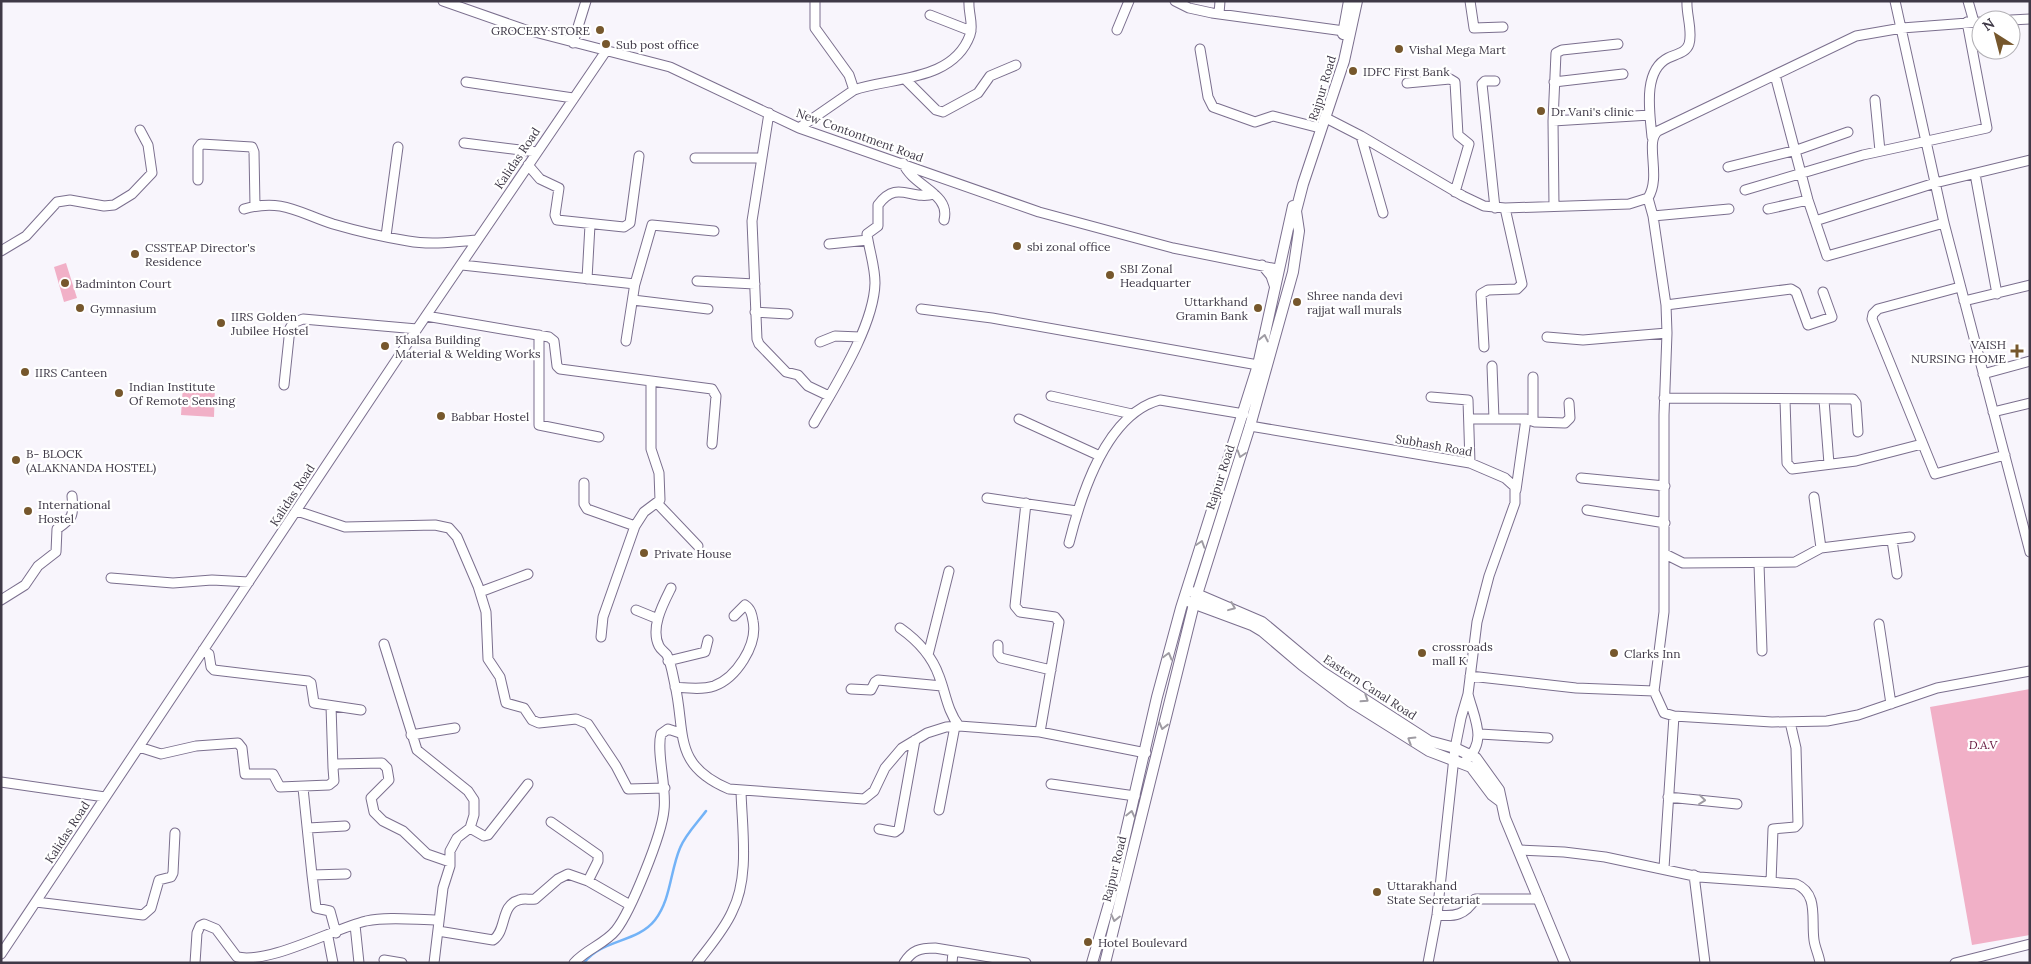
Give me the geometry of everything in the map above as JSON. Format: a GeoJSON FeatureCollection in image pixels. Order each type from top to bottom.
{"type":"FeatureCollection","features":[{"type":"Feature","properties":{"kind":"main road","name":"Rajpur Road"},"geometry":{"type":"LineString","coordinates":[[1092,963],[1146,753],[1157,697],[1185,595],[1258,365],[1297,189],[1337,64],[1349,1]]}},
{"type":"Feature","properties":{"kind":"main road","name":"Rajpur Road"},"geometry":{"type":"LineString","coordinates":[[1105,963],[1196,599],[1250,426],[1292,277],[1299,231],[1296,211],[1303,184],[1344,61],[1357,1]]}},
{"type":"Feature","properties":{"kind":"main road"},"geometry":{"type":"LineString","coordinates":[[1292,277],[1282,279],[1278,268],[1289,260],[1294,265]]}},
{"type":"Feature","properties":{"kind":"main road","name":"Eastern Canal Road"},"geometry":{"type":"LineString","coordinates":[[1185,595],[1262,622],[1327,675],[1429,741],[1472,755],[1499,790],[1500,801],[1565,963]]}},
{"type":"Feature","properties":{"kind":"main road","name":"Eastern Canal Road"},"geometry":{"type":"LineString","coordinates":[[1196,599],[1252,625],[1351,702],[1429,751],[1471,767],[1492,795],[1500,801]]}},
{"type":"Feature","properties":{"kind":"street","name":"New Contontment Road"},"geometry":{"type":"LineString","coordinates":[[443,1],[462,4],[573,43],[670,67],[799,128],[1039,212],[1173,248],[1278,268]]}},
{"type":"Feature","properties":{"kind":"street"},"geometry":{"type":"LineString","coordinates":[[573,43],[586,1]]}},
{"type":"Feature","properties":{"kind":"street"},"geometry":{"type":"LineString","coordinates":[[815,1],[815,28],[849,75],[854,90]]}},
{"type":"Feature","properties":{"kind":"street"},"geometry":{"type":"LineString","coordinates":[[799,128],[854,90],[881,83],[906,80],[928,73],[952,58],[966,42],[970,32],[969,1]]}},
{"type":"Feature","properties":{"kind":"street"},"geometry":{"type":"LineString","coordinates":[[1117,30],[1129,1]]}},
{"type":"Feature","properties":{"kind":"street"},"geometry":{"type":"LineString","coordinates":[[1175,1],[1189,8],[1219,14],[1344,31]]}},
{"type":"Feature","properties":{"kind":"street"},"geometry":{"type":"LineString","coordinates":[[1219,14],[1220,1]]}},
{"type":"Feature","properties":{"kind":"street"},"geometry":{"type":"LineString","coordinates":[[1470,1],[1474,28],[1478,30],[1503,27]]}},
{"type":"Feature","properties":{"kind":"street"},"geometry":{"type":"LineString","coordinates":[[1687,1],[1690,42],[1684,52],[1668,58],[1656,69],[1651,86],[1650,115],[1655,179],[1648,198],[1653,216],[1666,305],[1667,333],[1664,398],[1664,612],[1654,691],[1664,713],[1674,716],[1790,722],[1827,721],[1858,715],[1937,688],[2030,671]]}},
{"type":"Feature","properties":{"kind":"street"},"geometry":{"type":"LineString","coordinates":[[1895,1],[1934,183],[2030,552]]}},
{"type":"Feature","properties":{"kind":"street"},"geometry":{"type":"LineString","coordinates":[[930,15],[970,32]]}},
{"type":"Feature","properties":{"kind":"street"},"geometry":{"type":"LineString","coordinates":[[1652,137],[1658,131],[1856,36],[1902,28],[1971,22]]}},
{"type":"Feature","properties":{"kind":"street"},"geometry":{"type":"LineString","coordinates":[[1554,206],[1553,121],[1555,56],[1559,51],[1618,44]]}},
{"type":"Feature","properties":{"kind":"street"},"geometry":{"type":"LineString","coordinates":[[1200,49],[1208,97],[1213,107],[1256,122],[1273,116],[1316,127]]}},
{"type":"Feature","properties":{"kind":"street","name":"Kalidas Road"},"geometry":{"type":"LineString","coordinates":[[1,954],[417,329],[606,51]]}},
{"type":"Feature","properties":{"kind":"street"},"geometry":{"type":"LineString","coordinates":[[1745,190],[1880,152],[1987,128],[1979,60]]}},
{"type":"Feature","properties":{"kind":"street"},"geometry":{"type":"LineString","coordinates":[[906,80],[936,110],[943,112],[978,93],[990,76],[1016,66]]}},
{"type":"Feature","properties":{"kind":"street"},"geometry":{"type":"LineString","coordinates":[[1554,82],[1623,74]]}},
{"type":"Feature","properties":{"kind":"street"},"geometry":{"type":"LineString","coordinates":[[1775,75],[1808,200],[1827,256],[1944,223]]}},
{"type":"Feature","properties":{"kind":"street"},"geometry":{"type":"LineString","coordinates":[[1407,83],[1450,79],[1455,82],[1458,135],[1469,144],[1455,192]]}},
{"type":"Feature","properties":{"kind":"street"},"geometry":{"type":"LineString","coordinates":[[1495,81],[1485,81],[1482,84],[1488,126],[1495,208]]}},
{"type":"Feature","properties":{"kind":"street"},"geometry":{"type":"LineString","coordinates":[[466,82],[573,98]]}},
{"type":"Feature","properties":{"kind":"street"},"geometry":{"type":"LineString","coordinates":[[1875,100],[1880,152]]}},
{"type":"Feature","properties":{"kind":"street"},"geometry":{"type":"LineString","coordinates":[[768,113],[752,222],[755,312],[760,344],[786,372],[798,375],[808,386],[829,396]]}},
{"type":"Feature","properties":{"kind":"street"},"geometry":{"type":"LineString","coordinates":[[1553,121],[1650,115]]}},
{"type":"Feature","properties":{"kind":"street"},"geometry":{"type":"LineString","coordinates":[[1326,118],[1361,136],[1455,192],[1484,206],[1495,208],[1617,206],[1639,203],[1648,198]]}},
{"type":"Feature","properties":{"kind":"street"},"geometry":{"type":"LineString","coordinates":[[1,251],[26,236],[57,202],[70,200],[109,205],[123,201],[132,194],[152,173],[148,145],[140,130]]}},
{"type":"Feature","properties":{"kind":"street"},"geometry":{"type":"LineString","coordinates":[[1728,167],[1796,150],[1848,132]]}},
{"type":"Feature","properties":{"kind":"street"},"geometry":{"type":"LineString","coordinates":[[1361,136],[1383,213]]}},
{"type":"Feature","properties":{"kind":"street"},"geometry":{"type":"LineString","coordinates":[[464,143],[537,152]]}},
{"type":"Feature","properties":{"kind":"street"},"geometry":{"type":"LineString","coordinates":[[198,180],[198,148],[201,144],[252,148],[254,152],[255,206]]}},
{"type":"Feature","properties":{"kind":"street"},"geometry":{"type":"LineString","coordinates":[[386,236],[398,147]]}},
{"type":"Feature","properties":{"kind":"street"},"geometry":{"type":"LineString","coordinates":[[528,165],[540,179],[559,186],[555,215],[557,220],[590,225],[624,227],[629,225],[639,156]]}},
{"type":"Feature","properties":{"kind":"street"},"geometry":{"type":"LineString","coordinates":[[696,158],[761,158]]}},
{"type":"Feature","properties":{"kind":"street"},"geometry":{"type":"LineString","coordinates":[[1815,221],[1934,183],[2030,160]]}},
{"type":"Feature","properties":{"kind":"street"},"geometry":{"type":"LineString","coordinates":[[903,163],[912,178],[934,194],[945,205],[944,220]]}},
{"type":"Feature","properties":{"kind":"street"},"geometry":{"type":"LineString","coordinates":[[1975,174],[1997,294]]}},
{"type":"Feature","properties":{"kind":"street"},"geometry":{"type":"LineString","coordinates":[[829,244],[868,236],[877,227],[878,205],[890,193],[903,191],[921,196],[934,194]]}},
{"type":"Feature","properties":{"kind":"street"},"geometry":{"type":"LineString","coordinates":[[1768,209],[1808,200]]}},
{"type":"Feature","properties":{"kind":"street"},"geometry":{"type":"LineString","coordinates":[[244,209],[255,206],[276,205],[294,208],[331,223],[420,243],[477,240]]}},
{"type":"Feature","properties":{"kind":"street"},"geometry":{"type":"LineString","coordinates":[[1484,347],[1481,294],[1488,290],[1517,289],[1522,284],[1505,208]]}},
{"type":"Feature","properties":{"kind":"street"},"geometry":{"type":"LineString","coordinates":[[1653,216],[1729,209]]}},
{"type":"Feature","properties":{"kind":"street"},"geometry":{"type":"LineString","coordinates":[[587,279],[590,225]]}},
{"type":"Feature","properties":{"kind":"street"},"geometry":{"type":"LineString","coordinates":[[626,341],[636,283],[652,225],[714,231]]}},
{"type":"Feature","properties":{"kind":"street"},"geometry":{"type":"LineString","coordinates":[[814,423],[860,337],[870,309],[875,288],[868,236]]}},
{"type":"Feature","properties":{"kind":"street"},"geometry":{"type":"LineString","coordinates":[[462,264],[636,283]]}},
{"type":"Feature","properties":{"kind":"street"},"geometry":{"type":"LineString","coordinates":[[1262,265],[1271,276],[1275,288]]}},
{"type":"Feature","properties":{"kind":"street"},"geometry":{"type":"LineString","coordinates":[[697,281],[755,284]]}},
{"type":"Feature","properties":{"kind":"street"},"geometry":{"type":"LineString","coordinates":[[1964,301],[2030,285]]}},
{"type":"Feature","properties":{"kind":"street"},"geometry":{"type":"LineString","coordinates":[[1960,287],[1878,309],[1873,314],[1872,320],[1935,474],[2005,455]]}},
{"type":"Feature","properties":{"kind":"street"},"geometry":{"type":"LineString","coordinates":[[1666,305],[1791,289],[1796,292],[1808,325],[1832,317],[1823,292]]}},
{"type":"Feature","properties":{"kind":"street"},"geometry":{"type":"LineString","coordinates":[[633,300],[708,309]]}},
{"type":"Feature","properties":{"kind":"street"},"geometry":{"type":"LineString","coordinates":[[921,309],[992,318],[1258,365]]}},
{"type":"Feature","properties":{"kind":"street"},"geometry":{"type":"LineString","coordinates":[[755,312],[788,314]]}},
{"type":"Feature","properties":{"kind":"street"},"geometry":{"type":"LineString","coordinates":[[426,316],[539,336],[554,341],[557,366],[560,369],[714,391],[716,396],[712,444]]}},
{"type":"Feature","properties":{"kind":"street"},"geometry":{"type":"LineString","coordinates":[[284,385],[290,328],[298,320],[417,329]]}},
{"type":"Feature","properties":{"kind":"street"},"geometry":{"type":"LineString","coordinates":[[1547,337],[1583,340],[1667,333]]}},
{"type":"Feature","properties":{"kind":"street"},"geometry":{"type":"LineString","coordinates":[[539,336],[539,425],[544,428],[598,437]]}},
{"type":"Feature","properties":{"kind":"street"},"geometry":{"type":"LineString","coordinates":[[820,342],[834,336],[860,337]]}},
{"type":"Feature","properties":{"kind":"street"},"geometry":{"type":"LineString","coordinates":[[1983,374],[2030,361]]}},
{"type":"Feature","properties":{"kind":"street"},"geometry":{"type":"LineString","coordinates":[[1492,366],[1494,419]]}},
{"type":"Feature","properties":{"kind":"street"},"geometry":{"type":"LineString","coordinates":[[1428,963],[1437,915],[1459,761],[1455,748],[1468,694],[1482,601],[1516,496],[1529,420],[1533,377]]}},
{"type":"Feature","properties":{"kind":"street"},"geometry":{"type":"LineString","coordinates":[[601,637],[603,617],[634,526],[644,512],[658,504],[661,494],[659,473],[651,446],[651,381]]}},
{"type":"Feature","properties":{"kind":"street"},"geometry":{"type":"LineString","coordinates":[[1051,396],[1132,414]]}},
{"type":"Feature","properties":{"kind":"street"},"geometry":{"type":"LineString","coordinates":[[1431,397],[1466,398],[1469,403],[1470,463]]}},
{"type":"Feature","properties":{"kind":"street"},"geometry":{"type":"LineString","coordinates":[[1664,398],[1855,401],[1858,432]]}},
{"type":"Feature","properties":{"kind":"street"},"geometry":{"type":"LineString","coordinates":[[1069,543],[1077,511],[1100,456],[1132,414],[1151,402],[1160,400],[1244,414]]}},
{"type":"Feature","properties":{"kind":"street"},"geometry":{"type":"LineString","coordinates":[[1785,400],[1788,467],[1792,469],[1893,453],[1922,444]]}},
{"type":"Feature","properties":{"kind":"street"},"geometry":{"type":"LineString","coordinates":[[1824,400],[1829,464]]}},
{"type":"Feature","properties":{"kind":"street"},"geometry":{"type":"LineString","coordinates":[[1470,419],[1568,422],[1570,418],[1570,403]]}},
{"type":"Feature","properties":{"kind":"street"},"geometry":{"type":"LineString","coordinates":[[1993,412],[2030,403]]}},
{"type":"Feature","properties":{"kind":"street"},"geometry":{"type":"LineString","coordinates":[[1019,419],[1100,456]]}},
{"type":"Feature","properties":{"kind":"street","name":"Subhash Road"},"geometry":{"type":"LineString","coordinates":[[1250,426],[1470,463],[1509,481],[1515,487],[1516,496]]}},
{"type":"Feature","properties":{"kind":"street"},"geometry":{"type":"LineString","coordinates":[[1581,478],[1665,486]]}},
{"type":"Feature","properties":{"kind":"street"},"geometry":{"type":"LineString","coordinates":[[584,483],[586,508],[634,526]]}},
{"type":"Feature","properties":{"kind":"street"},"geometry":{"type":"LineString","coordinates":[[1,600],[24,585],[42,562],[56,552],[57,530],[70,520],[73,514],[72,496]]}},
{"type":"Feature","properties":{"kind":"street"},"geometry":{"type":"LineString","coordinates":[[1814,497],[1821,548]]}},
{"type":"Feature","properties":{"kind":"street"},"geometry":{"type":"LineString","coordinates":[[987,498],[1077,511]]}},
{"type":"Feature","properties":{"kind":"street"},"geometry":{"type":"LineString","coordinates":[[1026,503],[1015,606],[1020,612],[1058,619],[1040,732]]}},
{"type":"Feature","properties":{"kind":"street"},"geometry":{"type":"LineString","coordinates":[[658,504],[668,512],[698,546]]}},
{"type":"Feature","properties":{"kind":"street"},"geometry":{"type":"LineString","coordinates":[[297,510],[345,527],[427,525],[448,528],[457,537],[480,592],[486,612],[488,659],[499,674],[506,702],[524,708],[532,720],[539,723],[576,719],[584,721],[600,740],[628,789],[665,788]]}},
{"type":"Feature","properties":{"kind":"street"},"geometry":{"type":"LineString","coordinates":[[1587,510],[1665,523]]}},
{"type":"Feature","properties":{"kind":"street"},"geometry":{"type":"LineString","coordinates":[[1665,554],[1683,563],[1759,564],[1795,562],[1821,548],[1910,537]]}},
{"type":"Feature","properties":{"kind":"street"},"geometry":{"type":"LineString","coordinates":[[1892,540],[1897,574]]}},
{"type":"Feature","properties":{"kind":"street"},"geometry":{"type":"LineString","coordinates":[[1759,564],[1762,651]]}},
{"type":"Feature","properties":{"kind":"street"},"geometry":{"type":"LineString","coordinates":[[928,655],[949,571]]}},
{"type":"Feature","properties":{"kind":"street"},"geometry":{"type":"LineString","coordinates":[[480,592],[528,574]]}},
{"type":"Feature","properties":{"kind":"street"},"geometry":{"type":"LineString","coordinates":[[111,578],[173,583],[212,580],[250,582]]}},
{"type":"Feature","properties":{"kind":"street"},"geometry":{"type":"LineString","coordinates":[[671,588],[658,619],[658,642],[668,661],[675,687],[680,733],[689,757],[708,778],[729,789],[864,799],[874,791],[892,758],[915,740],[937,729],[957,726],[1040,732],[1146,753]]}},
{"type":"Feature","properties":{"kind":"street"},"geometry":{"type":"LineString","coordinates":[[675,687],[713,687],[726,678],[749,651],[754,634],[750,609],[747,606],[742,606],[734,616]]}},
{"type":"Feature","properties":{"kind":"street"},"geometry":{"type":"LineString","coordinates":[[636,610],[658,619]]}},
{"type":"Feature","properties":{"kind":"street"},"geometry":{"type":"LineString","coordinates":[[1879,624],[1891,704]]}},
{"type":"Feature","properties":{"kind":"street"},"geometry":{"type":"LineString","coordinates":[[900,628],[914,638],[936,668],[948,708],[957,726],[940,810]]}},
{"type":"Feature","properties":{"kind":"street"},"geometry":{"type":"LineString","coordinates":[[668,661],[705,652],[708,640]]}},
{"type":"Feature","properties":{"kind":"street"},"geometry":{"type":"LineString","coordinates":[[384,644],[411,735],[420,754],[441,768],[472,795],[474,804],[470,828],[454,842],[450,851],[450,862],[443,888],[434,963]]}},
{"type":"Feature","properties":{"kind":"street"},"geometry":{"type":"LineString","coordinates":[[998,645],[998,654],[1001,658],[1051,670]]}},
{"type":"Feature","properties":{"kind":"street"},"geometry":{"type":"LineString","coordinates":[[203,650],[209,654],[210,667],[214,670],[308,681],[311,683],[314,703],[361,710]]}},
{"type":"Feature","properties":{"kind":"street"},"geometry":{"type":"LineString","coordinates":[[1470,676],[1585,688],[1654,691]]}},
{"type":"Feature","properties":{"kind":"street"},"geometry":{"type":"LineString","coordinates":[[851,689],[871,690],[878,680],[942,686]]}},
{"type":"Feature","properties":{"kind":"street"},"geometry":{"type":"LineString","coordinates":[[1459,761],[1472,755],[1480,734],[1468,694]]}},
{"type":"Feature","properties":{"kind":"street"},"geometry":{"type":"LineString","coordinates":[[139,747],[161,754],[196,746],[238,743],[242,748],[246,775],[273,774],[279,786],[303,788],[332,784],[331,706]]}},
{"type":"Feature","properties":{"kind":"street"},"geometry":{"type":"LineString","coordinates":[[1664,868],[1674,716]]}},
{"type":"Feature","properties":{"kind":"street"},"geometry":{"type":"LineString","coordinates":[[1771,882],[1773,828],[1795,827],[1798,824],[1796,748],[1790,722]]}},
{"type":"Feature","properties":{"kind":"street"},"geometry":{"type":"LineString","coordinates":[[411,735],[455,728]]}},
{"type":"Feature","properties":{"kind":"street"},"geometry":{"type":"LineString","coordinates":[[574,963],[616,930],[630,905],[659,835],[664,811],[665,788],[660,742],[661,734],[668,729],[680,733]]}},
{"type":"Feature","properties":{"kind":"street"},"geometry":{"type":"LineString","coordinates":[[1480,734],[1548,738]]}},
{"type":"Feature","properties":{"kind":"street"},"geometry":{"type":"LineString","coordinates":[[879,829],[895,832],[900,829],[915,740]]}},
{"type":"Feature","properties":{"kind":"street"},"geometry":{"type":"LineString","coordinates":[[333,768],[336,764],[384,764],[389,780],[371,798],[374,812],[383,821],[403,831],[427,854],[450,862]]}},
{"type":"Feature","properties":{"kind":"street"},"geometry":{"type":"LineString","coordinates":[[1,782],[105,797]]}},
{"type":"Feature","properties":{"kind":"street"},"geometry":{"type":"LineString","coordinates":[[470,828],[484,836],[488,835],[528,784]]}},
{"type":"Feature","properties":{"kind":"street"},"geometry":{"type":"LineString","coordinates":[[1052,784],[1135,796]]}},
{"type":"Feature","properties":{"kind":"street"},"geometry":{"type":"LineString","coordinates":[[303,788],[316,908],[330,910],[333,963]]}},
{"type":"Feature","properties":{"kind":"street"},"geometry":{"type":"LineString","coordinates":[[697,963],[727,921],[736,902],[742,871],[740,791]]}},
{"type":"Feature","properties":{"kind":"street"},"geometry":{"type":"LineString","coordinates":[[1668,796],[1737,804]]}},
{"type":"Feature","properties":{"kind":"street"},"geometry":{"type":"LineString","coordinates":[[551,822],[598,855],[598,861],[588,881]]}},
{"type":"Feature","properties":{"kind":"street"},"geometry":{"type":"LineString","coordinates":[[308,828],[345,826]]}},
{"type":"Feature","properties":{"kind":"street"},"geometry":{"type":"LineString","coordinates":[[36,902],[117,911],[140,916],[146,914],[151,908],[159,880],[171,876],[173,873],[175,833]]}},
{"type":"Feature","properties":{"kind":"street"},"geometry":{"type":"LineString","coordinates":[[1519,850],[1564,852],[1664,868],[1694,875],[1796,884],[1808,893],[1812,900],[1814,943],[1820,963]]}},
{"type":"Feature","properties":{"kind":"street"},"geometry":{"type":"LineString","coordinates":[[312,875],[346,874]]}},
{"type":"Feature","properties":{"kind":"street"},"geometry":{"type":"LineString","coordinates":[[438,931],[493,940],[498,937],[506,912],[514,902],[535,899],[558,878],[568,874],[588,881],[630,905]]}},
{"type":"Feature","properties":{"kind":"street"},"geometry":{"type":"LineString","coordinates":[[1694,875],[1704,963]]}},
{"type":"Feature","properties":{"kind":"street"},"geometry":{"type":"LineString","coordinates":[[1437,915],[1456,917],[1469,908],[1475,899],[1539,899]]}},
{"type":"Feature","properties":{"kind":"street"},"geometry":{"type":"LineString","coordinates":[[196,963],[198,929],[204,924],[216,929],[240,960],[266,956],[332,935],[354,925],[378,919],[440,920]]}},
{"type":"Feature","properties":{"kind":"street"},"geometry":{"type":"LineString","coordinates":[[354,925],[359,963]]}},
{"type":"Feature","properties":{"kind":"street"},"geometry":{"type":"LineString","coordinates":[[1956,963],[2030,944]]}},
{"type":"Feature","properties":{"kind":"street"},"geometry":{"type":"LineString","coordinates":[[904,963],[910,954],[922,948],[934,948],[1026,963]]}},
{"type":"Feature","properties":{"kind":"street"},"geometry":{"type":"LineString","coordinates":[[952,963],[953,952]]}},
{"type":"Feature","properties":{"kind":"street"},"geometry":{"type":"LineString","coordinates":[[384,960],[402,963]]}},
{"type":"Feature","properties":{"kind":"green space","name":"Badminton Court"},"geometry":{"type":"Polygon","coordinates":[[[66,263],[77,298],[64,302],[54,267],[66,263]]]}},
{"type":"Feature","properties":{"kind":"green space"},"geometry":{"type":"Polygon","coordinates":[[[183,385],[215,386],[214,417],[181,415],[183,385]]]}},
{"type":"Feature","properties":{"kind":"green space","name":"D.A.V"},"geometry":{"type":"Polygon","coordinates":[[[2030,689],[2030,935],[1972,945],[1930,707],[2030,689]]]}},
{"type":"Feature","properties":{"kind":"waterway"},"geometry":{"type":"LineString","coordinates":[[584,963],[600,949],[639,933],[655,920],[664,903],[682,843],[706,811]]}},
{"type":"Feature","properties":{"kind":"place","name":"GROCERY STORE"},"geometry":{"type":"Point","coordinates":[600,30]}},
{"type":"Feature","properties":{"kind":"place","name":"Sub post office"},"geometry":{"type":"Point","coordinates":[606,44]}},
{"type":"Feature","properties":{"kind":"place","name":"Vishal Mega Mart"},"geometry":{"type":"Point","coordinates":[1399,49]}},
{"type":"Feature","properties":{"kind":"place","name":"IDFC First Bank"},"geometry":{"type":"Point","coordinates":[1353,71]}},
{"type":"Feature","properties":{"kind":"place","name":"Dr Vani's clinic"},"geometry":{"type":"Point","coordinates":[1541,111]}},
{"type":"Feature","properties":{"kind":"place","name":"sbi zonal office"},"geometry":{"type":"Point","coordinates":[1017,246]}},
{"type":"Feature","properties":{"kind":"place","name":"CSSTEAP Director's Residence"},"geometry":{"type":"Point","coordinates":[135,254]}},
{"type":"Feature","properties":{"kind":"place","name":"SBI Zonal Headquarter"},"geometry":{"type":"Point","coordinates":[1110,275]}},
{"type":"Feature","properties":{"kind":"place","name":"Badminton Court"},"geometry":{"type":"Point","coordinates":[65,283]}},
{"type":"Feature","properties":{"kind":"place","name":"Shree nanda devi rajjat wall murals"},"geometry":{"type":"Point","coordinates":[1297,302]}},
{"type":"Feature","properties":{"kind":"place","name":"Gymnasium"},"geometry":{"type":"Point","coordinates":[80,308]}},
{"type":"Feature","properties":{"kind":"place","name":"Uttarkhand Gramin Bank"},"geometry":{"type":"Point","coordinates":[1258,308]}},
{"type":"Feature","properties":{"kind":"place","name":"IIRS Golden Jubilee Hostel"},"geometry":{"type":"Point","coordinates":[221,323]}},
{"type":"Feature","properties":{"kind":"place","name":"Khalsa Building Material & Welding Works"},"geometry":{"type":"Point","coordinates":[385,346]}},
{"type":"Feature","properties":{"kind":"place","name":"VAISH NURSING HOME"},"geometry":{"type":"Point","coordinates":[2017,351]}},
{"type":"Feature","properties":{"kind":"place","name":"IIRS Canteen"},"geometry":{"type":"Point","coordinates":[25,372]}},
{"type":"Feature","properties":{"kind":"place","name":"Indian Institute Of Remote Sensing"},"geometry":{"type":"Point","coordinates":[119,393]}},
{"type":"Feature","properties":{"kind":"place","name":"Babbar Hostel"},"geometry":{"type":"Point","coordinates":[441,416]}},
{"type":"Feature","properties":{"kind":"place","name":"B- BLOCK (ALAKNANDA HOSTEL)"},"geometry":{"type":"Point","coordinates":[16,460]}},
{"type":"Feature","properties":{"kind":"place","name":"International Hostel"},"geometry":{"type":"Point","coordinates":[28,511]}},
{"type":"Feature","properties":{"kind":"place","name":"Private House"},"geometry":{"type":"Point","coordinates":[644,553]}},
{"type":"Feature","properties":{"kind":"place","name":"crossroads mall K"},"geometry":{"type":"Point","coordinates":[1422,653]}},
{"type":"Feature","properties":{"kind":"place","name":"Clarks Inn"},"geometry":{"type":"Point","coordinates":[1614,653]}},
{"type":"Feature","properties":{"kind":"place","name":"Uttarakhand State Secretariat"},"geometry":{"type":"Point","coordinates":[1377,892]}},
{"type":"Feature","properties":{"kind":"place","name":"Hotel Boulevard"},"geometry":{"type":"Point","coordinates":[1088,942]}}]}
